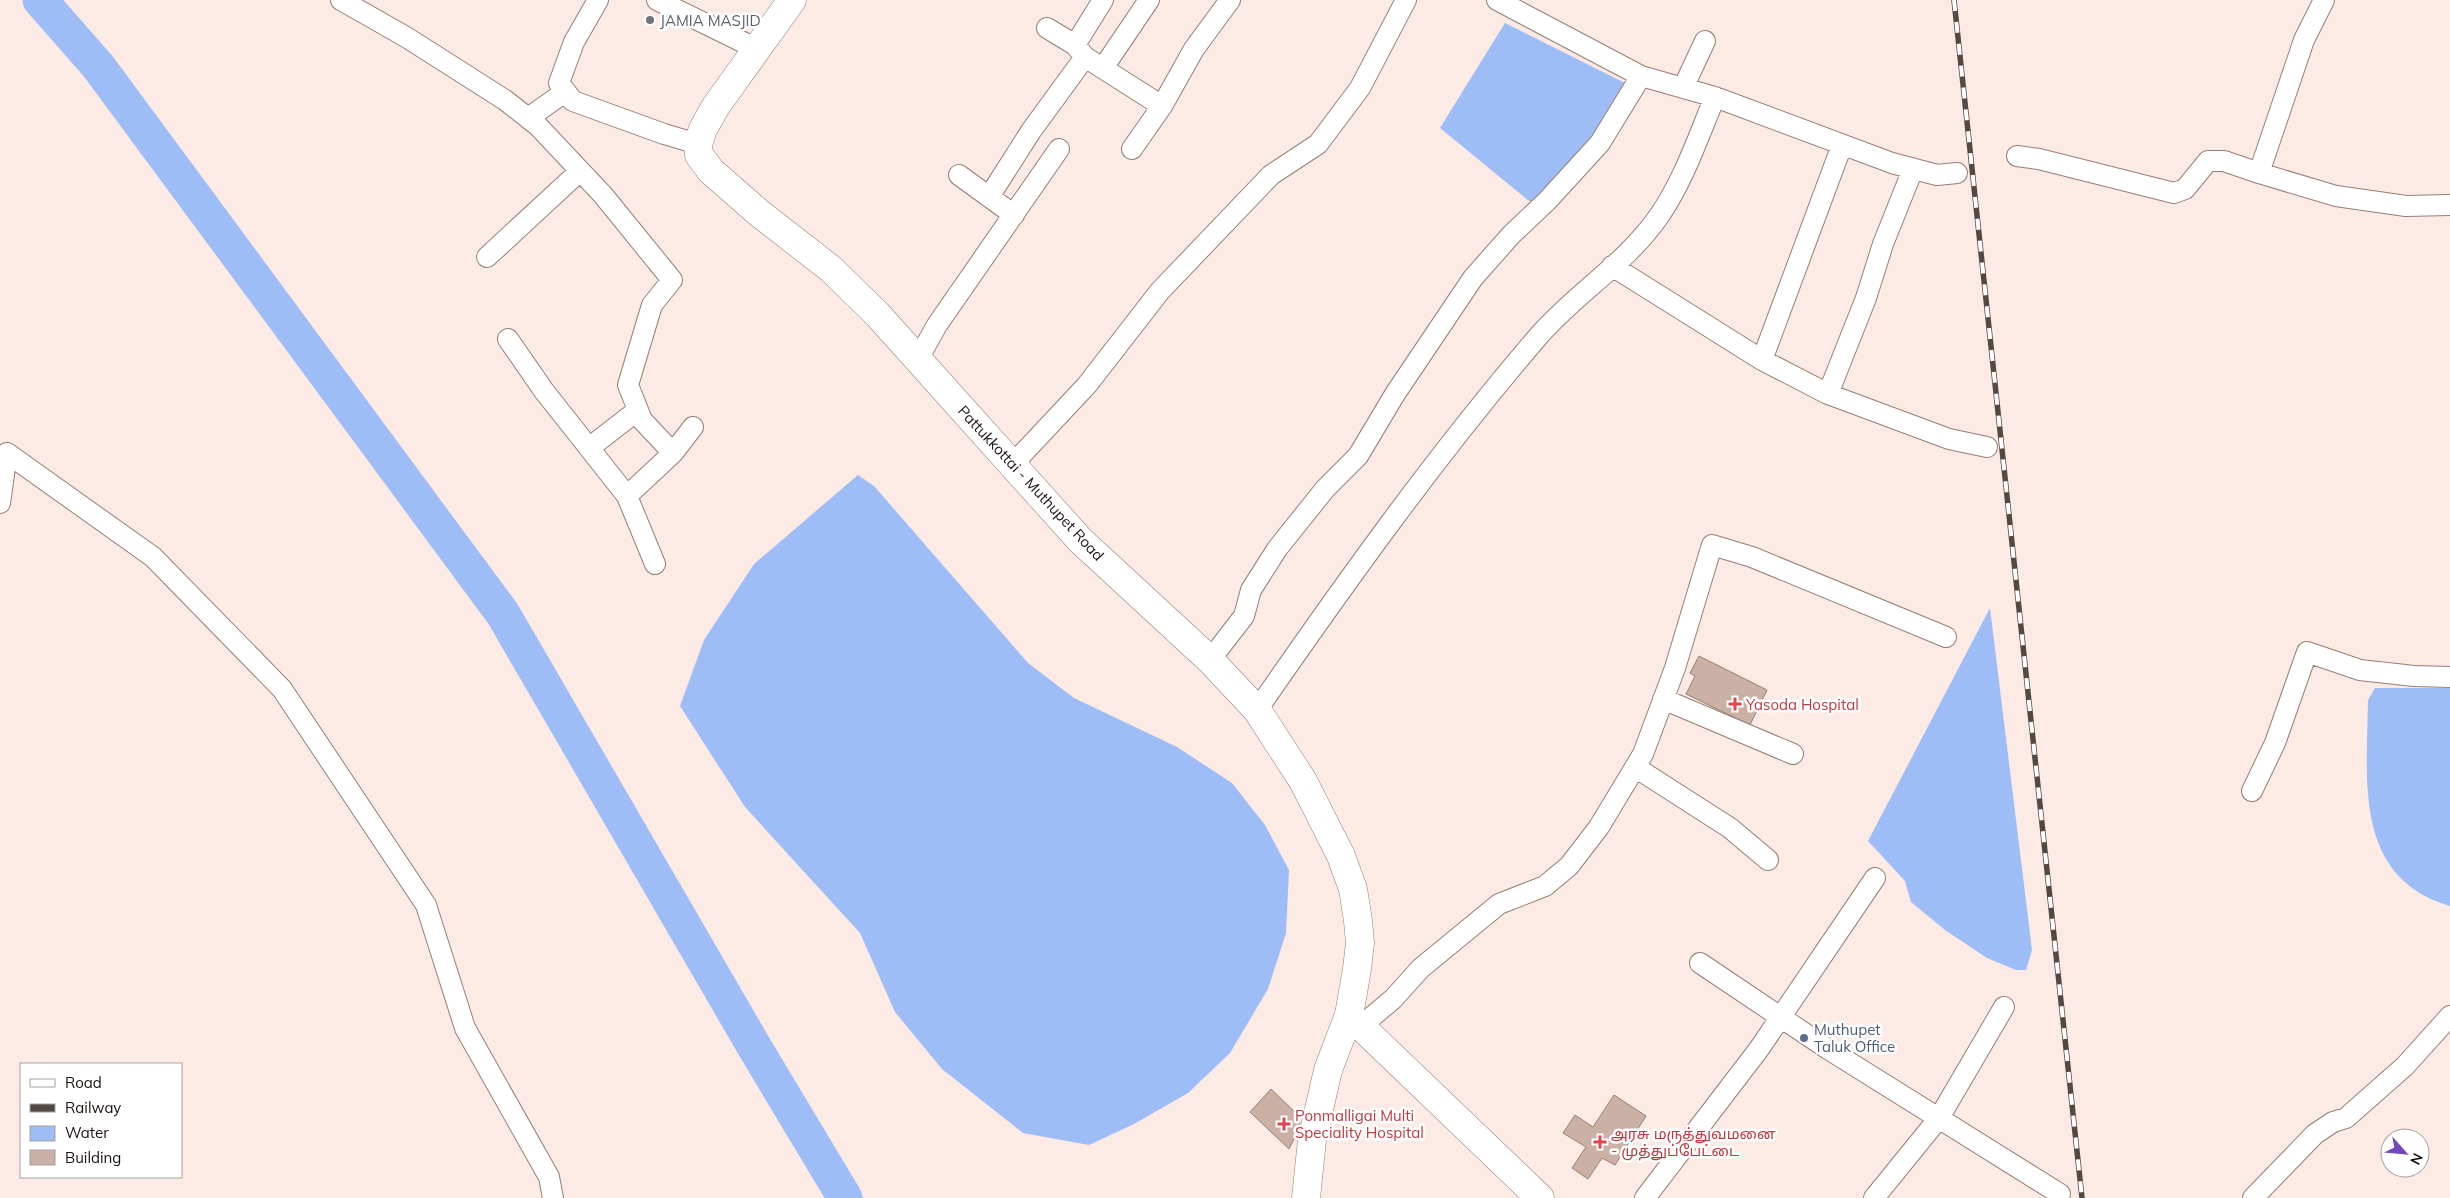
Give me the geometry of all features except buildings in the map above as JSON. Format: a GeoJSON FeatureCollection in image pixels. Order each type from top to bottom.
{"type":"FeatureCollection","features":[{"type":"Feature","properties":{"kind":"main road"},"geometry":{"type":"LineString","coordinates":[[698,144],[703,129],[716,106],[792,0]]}},
{"type":"Feature","properties":{"kind":"main road","name":"Pattukkottai - Muthupet Road"},"geometry":{"type":"LineString","coordinates":[[698,144],[699,155],[711,171],[759,213],[831,269],[878,315],[1080,540],[1210,660],[1257,710],[1303,782],[1341,856],[1352,889],[1360,943],[1355,1021],[1328,1070],[1312,1140],[1306,1198]]}},
{"type":"Feature","properties":{"kind":"main road"},"geometry":{"type":"LineString","coordinates":[[1355,1021],[1540,1198]]}},
{"type":"Feature","properties":{"kind":"street"},"geometry":{"type":"LineString","coordinates":[[340,0],[406,37],[505,100],[528,118],[603,195],[672,280],[652,305],[628,385],[642,420],[673,453]]}},
{"type":"Feature","properties":{"kind":"street"},"geometry":{"type":"LineString","coordinates":[[598,0],[574,42],[559,83],[565,92],[573,102],[698,144]]}},
{"type":"Feature","properties":{"kind":"street"},"geometry":{"type":"LineString","coordinates":[[657,0],[757,49]]}},
{"type":"Feature","properties":{"kind":"street"},"geometry":{"type":"LineString","coordinates":[[989,197],[1080,51],[1103,0]]}},
{"type":"Feature","properties":{"kind":"street"},"geometry":{"type":"LineString","coordinates":[[1103,68],[1149,0]]}},
{"type":"Feature","properties":{"kind":"street"},"geometry":{"type":"LineString","coordinates":[[1132,149],[1162,106],[1194,49],[1230,0]]}},
{"type":"Feature","properties":{"kind":"street"},"geometry":{"type":"LineString","coordinates":[[1013,464],[1087,386],[1166,284],[1271,175],[1318,144],[1360,88],[1406,0]]}},
{"type":"Feature","properties":{"kind":"street"},"geometry":{"type":"LineString","coordinates":[[1498,0],[1529,8],[1641,76],[1715,97],[1842,145],[1913,169],[1937,175],[1958,173]]}},
{"type":"Feature","properties":{"kind":"street"},"geometry":{"type":"LineString","coordinates":[[2259,173],[2304,40],[2324,0]]}},
{"type":"Feature","properties":{"kind":"street"},"geometry":{"type":"LineString","coordinates":[[1048,28],[1103,68],[1162,106]]}},
{"type":"Feature","properties":{"kind":"street"},"geometry":{"type":"LineString","coordinates":[[1683,88],[1704,41]]}},
{"type":"Feature","properties":{"kind":"street"},"geometry":{"type":"LineString","coordinates":[[1210,660],[1244,616],[1251,590],[1277,549],[1325,489],[1358,456],[1395,394],[1473,278],[1511,235],[1547,201],[1600,143],[1641,76]]}},
{"type":"Feature","properties":{"kind":"street"},"geometry":{"type":"LineString","coordinates":[[528,118],[565,92]]}},
{"type":"Feature","properties":{"kind":"street"},"geometry":{"type":"LineString","coordinates":[[1257,710],[1344,585],[1439,458],[1537,337],[1612,266],[1659,216],[1682,175],[1715,97]]}},
{"type":"Feature","properties":{"kind":"street"},"geometry":{"type":"LineString","coordinates":[[1762,360],[1842,145]]}},
{"type":"Feature","properties":{"kind":"street"},"geometry":{"type":"LineString","coordinates":[[918,358],[937,325],[1059,149]]}},
{"type":"Feature","properties":{"kind":"street"},"geometry":{"type":"LineString","coordinates":[[2018,156],[2040,158],[2174,193],[2185,189],[2208,161],[2224,161],[2336,196],[2406,206],[2450,205]]}},
{"type":"Feature","properties":{"kind":"street"},"geometry":{"type":"LineString","coordinates":[[1828,394],[1866,298],[1883,244],[1913,169]]}},
{"type":"Feature","properties":{"kind":"street"},"geometry":{"type":"LineString","coordinates":[[487,257],[580,171]]}},
{"type":"Feature","properties":{"kind":"street"},"geometry":{"type":"LineString","coordinates":[[959,175],[1014,215]]}},
{"type":"Feature","properties":{"kind":"street"},"geometry":{"type":"LineString","coordinates":[[1612,266],[1762,360],[1828,394],[1942,436],[1987,447]]}},
{"type":"Feature","properties":{"kind":"street"},"geometry":{"type":"LineString","coordinates":[[508,339],[544,391],[627,496],[655,564]]}},
{"type":"Feature","properties":{"kind":"street"},"geometry":{"type":"LineString","coordinates":[[589,448],[638,410]]}},
{"type":"Feature","properties":{"kind":"street"},"geometry":{"type":"LineString","coordinates":[[627,496],[673,453],[693,427]]}},
{"type":"Feature","properties":{"kind":"street"},"geometry":{"type":"LineString","coordinates":[[0,503],[6,453],[153,557],[282,689],[426,905],[465,1028],[549,1177],[553,1198]]}},
{"type":"Feature","properties":{"kind":"street"},"geometry":{"type":"LineString","coordinates":[[1355,1021],[1394,999],[1421,968],[1499,904],[1545,886],[1569,866],[1599,827],[1642,754],[1663,699],[1712,545],[1752,557],[1946,637]]}},
{"type":"Feature","properties":{"kind":"street"},"geometry":{"type":"LineString","coordinates":[[2252,791],[2274,743],[2307,652],[2360,670],[2414,676],[2450,677]]}},
{"type":"Feature","properties":{"kind":"street"},"geometry":{"type":"LineString","coordinates":[[1663,699],[1793,754]]}},
{"type":"Feature","properties":{"kind":"street"},"geometry":{"type":"LineString","coordinates":[[1635,767],[1730,828],[1768,860]]}},
{"type":"Feature","properties":{"kind":"street"},"geometry":{"type":"LineString","coordinates":[[1645,1198],[1780,1017],[1875,878]]}},
{"type":"Feature","properties":{"kind":"street"},"geometry":{"type":"LineString","coordinates":[[1700,963],[1780,1017],[2060,1194]]}},
{"type":"Feature","properties":{"kind":"street"},"geometry":{"type":"LineString","coordinates":[[1874,1198],[1939,1118],[2004,1007]]}},
{"type":"Feature","properties":{"kind":"street"},"geometry":{"type":"LineString","coordinates":[[2253,1198],[2315,1134],[2333,1122],[2346,1118],[2405,1066],[2450,1016]]}},
{"type":"Feature","properties":{"kind":"water"},"geometry":{"type":"Polygon","coordinates":[[[1505,23],[1627,84],[1586,147],[1534,201],[1529,201],[1440,128],[1505,23]]]}},
{"type":"Feature","properties":{"kind":"water"},"geometry":{"type":"Polygon","coordinates":[[[858,475],[874,486],[1028,663],[1074,698],[1177,747],[1232,783],[1265,825],[1289,870],[1286,933],[1268,989],[1230,1053],[1188,1093],[1134,1124],[1089,1145],[1023,1133],[942,1069],[895,1012],[860,933],[745,807],[680,706],[704,640],[754,564],[858,475]]]}},
{"type":"Feature","properties":{"kind":"water"},"geometry":{"type":"Polygon","coordinates":[[[1990,608],[2032,950],[2026,970],[2016,970],[1987,958],[1945,930],[1911,902],[1905,881],[1868,841],[1990,608]]]}},
{"type":"Feature","properties":{"kind":"water"},"geometry":{"type":"Polygon","coordinates":[[[2375,688],[2450,688],[2450,906],[2419,892],[2396,873],[2381,849],[2372,822],[2368,793],[2368,700],[2375,688]]]}},
{"type":"Feature","properties":{"kind":"waterway"},"geometry":{"type":"LineString","coordinates":[[40,0],[98,66],[503,614],[755,1048],[845,1198]]}},
{"type":"Feature","properties":{"kind":"railway"},"geometry":{"type":"LineString","coordinates":[[1954,0],[2082,1198]]}},
{"type":"Feature","properties":{"kind":"place","name":"JAMIA MASJID"},"geometry":{"type":"Point","coordinates":[650,20]}},
{"type":"Feature","properties":{"kind":"place","name":"Yasoda Hospital"},"geometry":{"type":"Point","coordinates":[1735,704]}},
{"type":"Feature","properties":{"kind":"place","name":"Muthupet Taluk Office"},"geometry":{"type":"Point","coordinates":[1804,1038]}},
{"type":"Feature","properties":{"kind":"place","name":"Ponmalligai Multi Speciality Hospital"},"geometry":{"type":"Point","coordinates":[1284,1124]}},
{"type":"Feature","properties":{"kind":"place","name":"அரசு மருத்துவமனை - முத்துப்பேட்டை"},"geometry":{"type":"Point","coordinates":[1600,1142]}}]}
